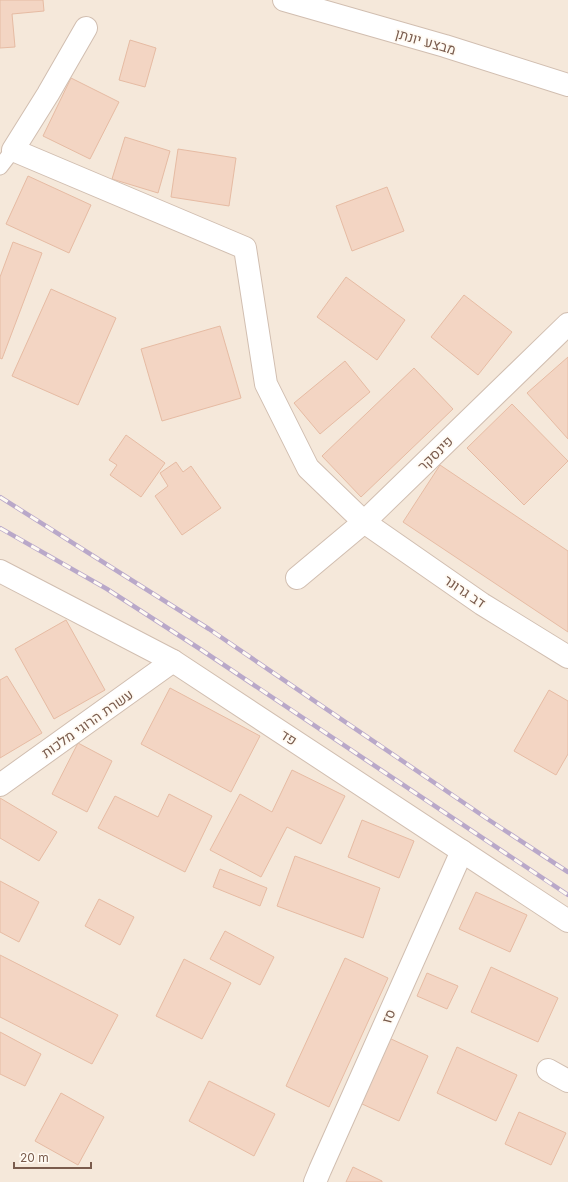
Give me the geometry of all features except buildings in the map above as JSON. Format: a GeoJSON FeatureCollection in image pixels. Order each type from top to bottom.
{"type":"FeatureCollection","features":[{"type":"Feature","properties":{"kind":"street","name":"מבצע יונתן"},"geometry":{"type":"LineString","coordinates":[[284,0],[444,46],[568,85]]}},
{"type":"Feature","properties":{"kind":"street"},"geometry":{"type":"LineString","coordinates":[[6,154],[48,94],[86,28]]}},
{"type":"Feature","properties":{"kind":"street","name":"דב גרונר"},"geometry":{"type":"LineString","coordinates":[[6,154],[245,248],[266,384],[308,468],[364,522],[482,604],[568,657]]}},
{"type":"Feature","properties":{"kind":"street","name":"פינסקר"},"geometry":{"type":"LineString","coordinates":[[297,578],[364,522],[568,324]]}},
{"type":"Feature","properties":{"kind":"street","name":"פד"},"geometry":{"type":"LineString","coordinates":[[0,571],[173,661],[568,921]]}},
{"type":"Feature","properties":{"kind":"street","name":"עשרת הרוגי מלכות"},"geometry":{"type":"LineString","coordinates":[[0,785],[173,661]]}},
{"type":"Feature","properties":{"kind":"street","name":"סז"},"geometry":{"type":"LineString","coordinates":[[318,1176],[462,851]]}},
{"type":"Feature","properties":{"kind":"street"},"geometry":{"type":"LineString","coordinates":[[548,1070],[568,1081]]}},
{"type":"Feature","properties":{"kind":"street"},"geometry":{"type":"LineString","coordinates":[[297,1182],[318,1176]]}},
{"type":"Feature","properties":{"kind":"lane"},"geometry":{"type":"LineString","coordinates":[[0,167],[6,154]]}},
{"type":"Feature","properties":{"kind":"shaded area"},"geometry":{"type":"Polygon","coordinates":[[[0,0],[568,0],[568,1182],[0,1182],[0,0]]]}},
{"type":"Feature","properties":{"kind":"railway"},"geometry":{"type":"LineString","coordinates":[[0,497],[209,629],[489,820],[568,872]]}},
{"type":"Feature","properties":{"kind":"railway"},"geometry":{"type":"LineString","coordinates":[[0,528],[107,589],[200,649],[568,895]]}}]}
